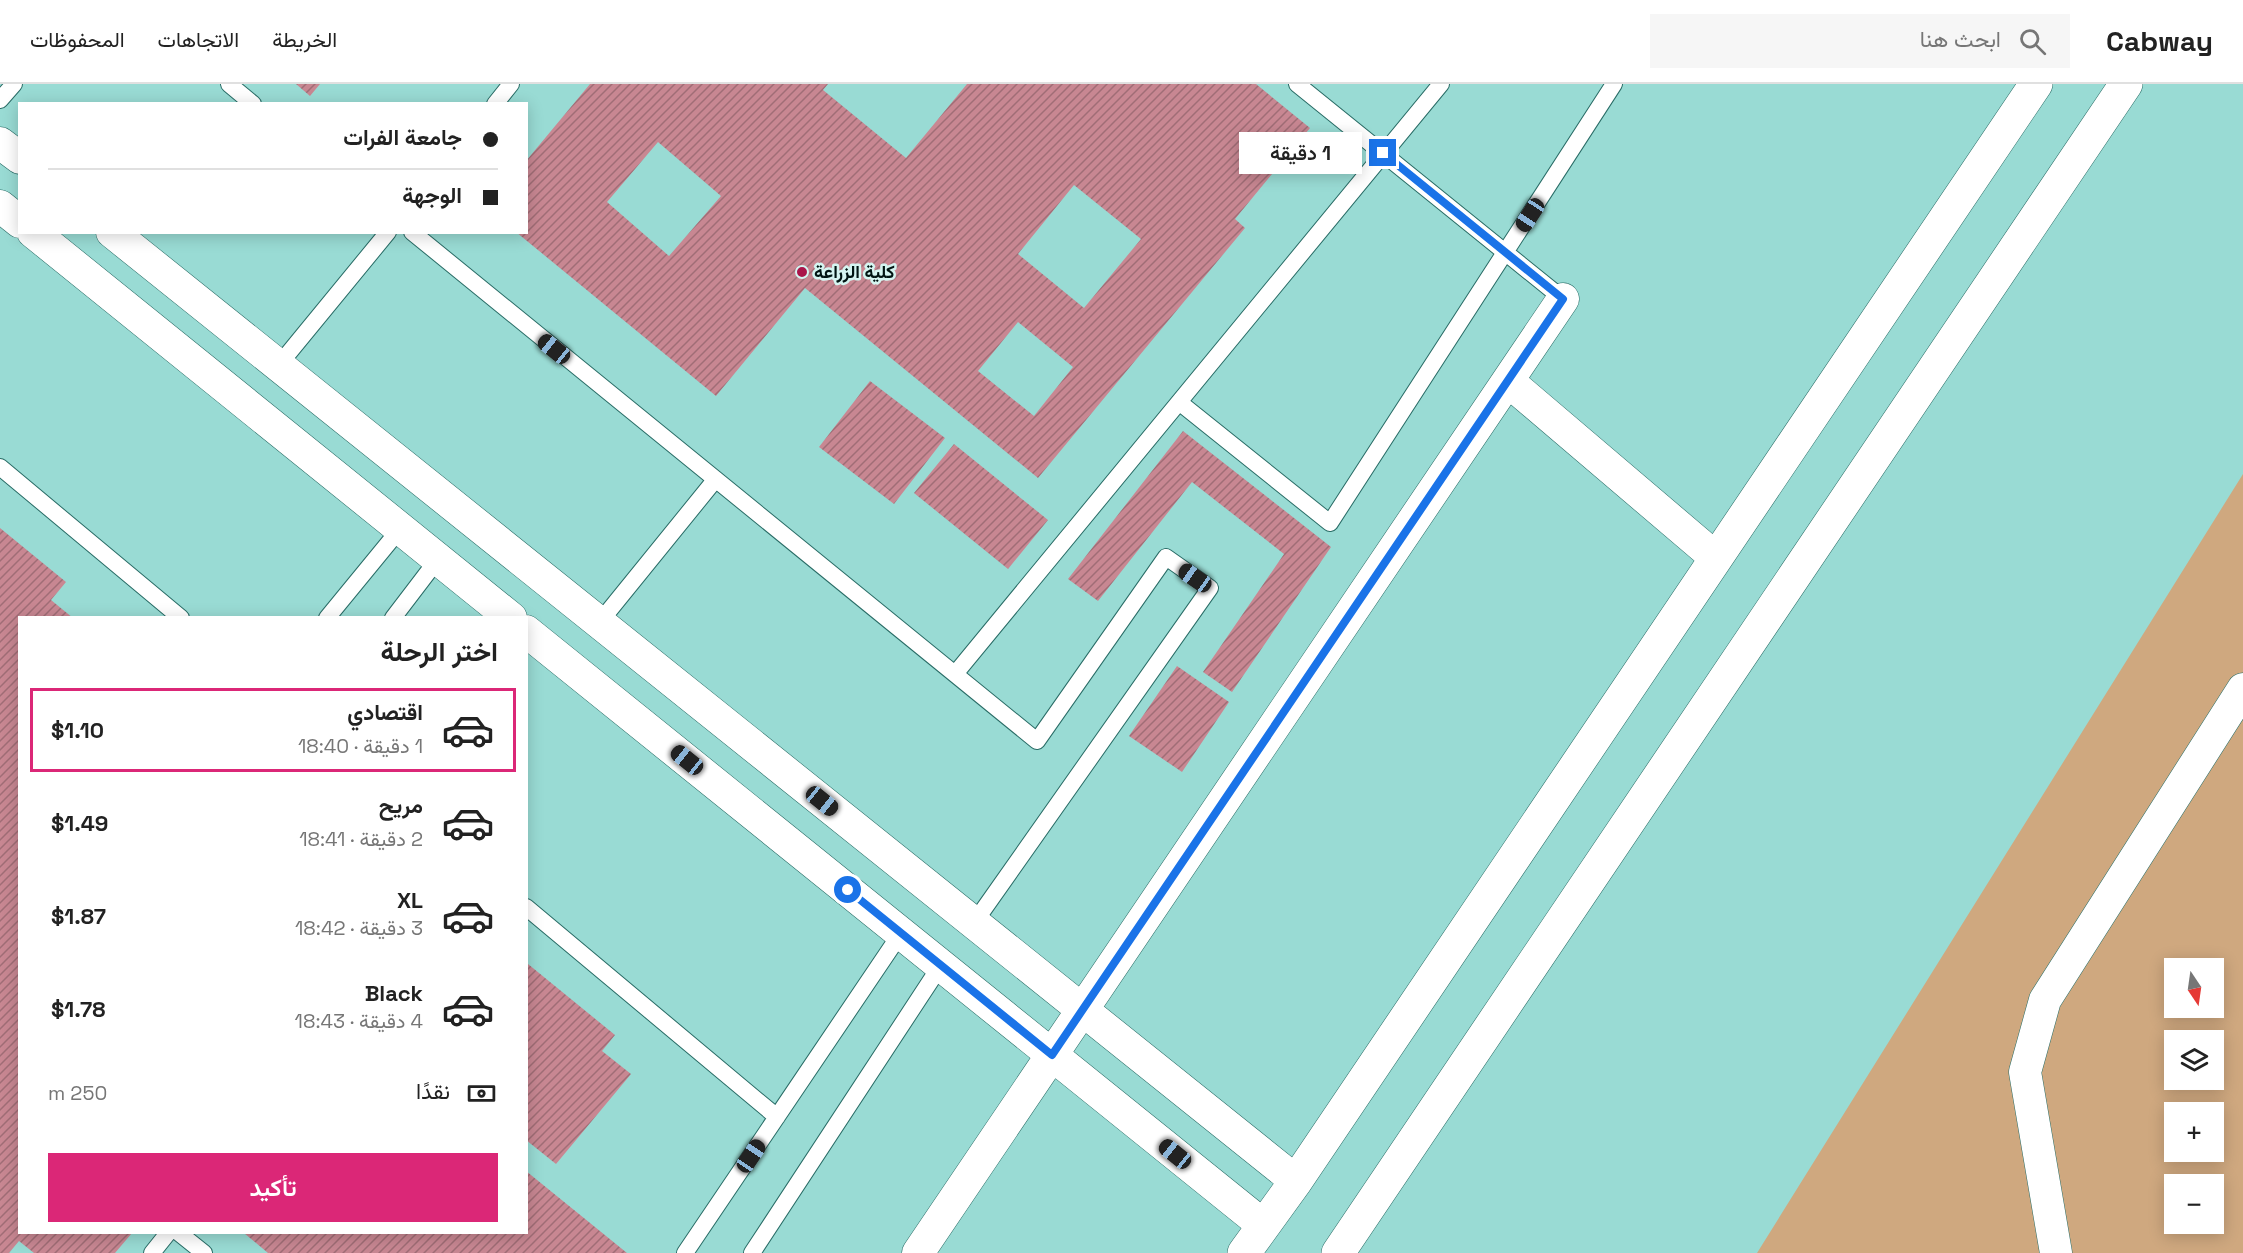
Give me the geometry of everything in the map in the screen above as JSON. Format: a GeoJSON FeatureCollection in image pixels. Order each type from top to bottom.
{"type":"FeatureCollection","features":[{"type":"Feature","properties":{"kind":"main road"},"geometry":{"type":"LineString","coordinates":[[1244,1253],[1296,1181],[2036,84]]}},
{"type":"Feature","properties":{"kind":"main road"},"geometry":{"type":"LineString","coordinates":[[1338,1253],[2126,84]]}},
{"type":"Feature","properties":{"kind":"street"},"geometry":{"type":"LineString","coordinates":[[0,142],[18,156]]}},
{"type":"Feature","properties":{"kind":"street"},"geometry":{"type":"LineString","coordinates":[[0,206],[18,220]]}},
{"type":"Feature","properties":{"kind":"street"},"geometry":{"type":"LineString","coordinates":[[35,234],[509,616]]}},
{"type":"Feature","properties":{"kind":"street"},"geometry":{"type":"LineString","coordinates":[[114,234],[1296,1181]]}},
{"type":"Feature","properties":{"kind":"street"},"geometry":{"type":"LineString","coordinates":[[918,1253],[1563,299]]}},
{"type":"Feature","properties":{"kind":"street"},"geometry":{"type":"LineString","coordinates":[[1508,381],[1716,558]]}},
{"type":"Feature","properties":{"kind":"street"},"geometry":{"type":"LineString","coordinates":[[528,633],[1263,1225]]}},
{"type":"Feature","properties":{"kind":"street"},"geometry":{"type":"LineString","coordinates":[[2056,1253],[2025,1072],[2045,1000],[2243,689]]}},
{"type":"Feature","properties":{"kind":"lane"},"geometry":{"type":"LineString","coordinates":[[0,100],[14,84]]}},
{"type":"Feature","properties":{"kind":"lane"},"geometry":{"type":"LineString","coordinates":[[229,84],[251,102]]}},
{"type":"Feature","properties":{"kind":"lane"},"geometry":{"type":"LineString","coordinates":[[497,102],[511,84]]}},
{"type":"Feature","properties":{"kind":"lane"},"geometry":{"type":"LineString","coordinates":[[1297,84],[1563,299]]}},
{"type":"Feature","properties":{"kind":"lane"},"geometry":{"type":"LineString","coordinates":[[955,674],[1441,84]]}},
{"type":"Feature","properties":{"kind":"lane"},"geometry":{"type":"LineString","coordinates":[[1179,402],[1330,523],[1614,84]]}},
{"type":"Feature","properties":{"kind":"lane"},"geometry":{"type":"LineString","coordinates":[[278,366],[386,234]]}},
{"type":"Feature","properties":{"kind":"lane"},"geometry":{"type":"LineString","coordinates":[[414,234],[1036,741],[1166,557],[1210,588],[974,923]]}},
{"type":"Feature","properties":{"kind":"lane"},"geometry":{"type":"LineString","coordinates":[[0,467],[179,616]]}},
{"type":"Feature","properties":{"kind":"lane"},"geometry":{"type":"LineString","coordinates":[[599,623],[715,480]]}},
{"type":"Feature","properties":{"kind":"lane"},"geometry":{"type":"LineString","coordinates":[[329,616],[400,529]]}},
{"type":"Feature","properties":{"kind":"lane"},"geometry":{"type":"LineString","coordinates":[[395,616],[438,559]]}},
{"type":"Feature","properties":{"kind":"lane"},"geometry":{"type":"LineString","coordinates":[[528,909],[777,1117]]}},
{"type":"Feature","properties":{"kind":"lane"},"geometry":{"type":"LineString","coordinates":[[685,1253],[901,933]]}},
{"type":"Feature","properties":{"kind":"lane"},"geometry":{"type":"LineString","coordinates":[[752,1253],[940,965]]}},
{"type":"Feature","properties":{"kind":"lane"},"geometry":{"type":"LineString","coordinates":[[152,1253],[167,1234]]}},
{"type":"Feature","properties":{"kind":"lane"},"geometry":{"type":"LineString","coordinates":[[180,1234],[204,1253]]}},
{"type":"Feature","properties":{"kind":"shaded area"},"geometry":{"type":"Polygon","coordinates":[[[2243,474],[2243,1253],[1757,1253],[2243,474]]]}},
{"type":"Feature","properties":{"kind":"building"},"geometry":{"type":"Polygon","coordinates":[[[296,84],[320,84],[310,96],[296,84]]]}},
{"type":"Feature","properties":{"kind":"building","name":"كلية الزراعة"},"geometry":{"type":"Polygon","coordinates":[[[590,84],[828,84],[823,90],[906,158],[967,84],[1256,84],[1310,128],[1235,219],[1245,228],[1038,478],[805,288],[716,396],[518,234],[528,234],[528,159],[590,84]],[[658,142],[607,202],[669,256],[721,196],[658,142]],[[1074,185],[1018,254],[1084,308],[1141,239],[1074,185]],[[1018,322],[978,371],[1034,416],[1073,367],[1018,322]]]}},
{"type":"Feature","properties":{"kind":"building"},"geometry":{"type":"Polygon","coordinates":[[[870,381],[945,438],[894,504],[819,447],[870,381]]]}},
{"type":"Feature","properties":{"kind":"building"},"geometry":{"type":"Polygon","coordinates":[[[1183,431],[1331,547],[1232,692],[1203,672],[1284,554],[1192,482],[1098,601],[1068,579],[1183,431]]]}},
{"type":"Feature","properties":{"kind":"building"},"geometry":{"type":"Polygon","coordinates":[[[954,444],[1048,520],[1008,569],[914,493],[954,444]]]}},
{"type":"Feature","properties":{"kind":"building"},"geometry":{"type":"Polygon","coordinates":[[[0,528],[66,582],[51,600],[71,616],[18,616],[18,1234],[131,1234],[115,1253],[34,1253],[19,1241],[9,1253],[0,1253],[0,528]]]}},
{"type":"Feature","properties":{"kind":"building"},"geometry":{"type":"Polygon","coordinates":[[[1177,666],[1229,702],[1182,772],[1129,736],[1177,666]]]}},
{"type":"Feature","properties":{"kind":"building"},"geometry":{"type":"Polygon","coordinates":[[[528,964],[615,1035],[602,1051],[631,1074],[556,1164],[528,1142],[528,964]]]}},
{"type":"Feature","properties":{"kind":"building"},"geometry":{"type":"Polygon","coordinates":[[[528,1173],[627,1253],[268,1253],[245,1234],[528,1234],[528,1173]]]}},
{"type":"Feature","properties":{"kind":"place","name":"كلية الزراعة"},"geometry":{"type":"Point","coordinates":[802,272]}},
{"type":"Feature","properties":{"kind":"route"},"geometry":{"type":"LineString","coordinates":[[848,890],[1052,1055],[1563,299],[1383,153]]}}]}
